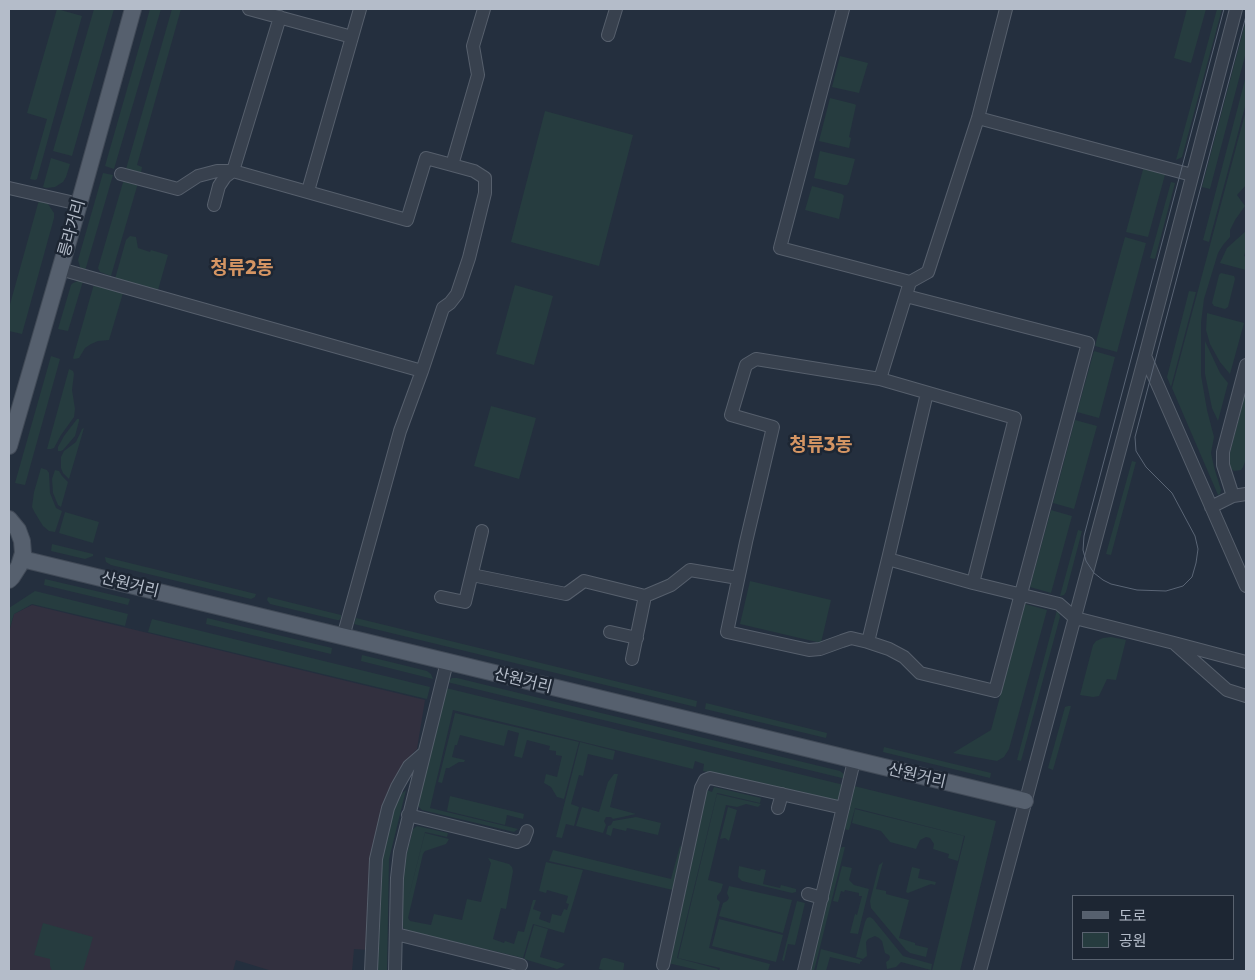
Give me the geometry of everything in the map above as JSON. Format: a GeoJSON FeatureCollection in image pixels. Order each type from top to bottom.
{"type":"FeatureCollection","features":[{"type":"Feature","properties":{"kind":"main road","name":"릉라거리"},"geometry":{"type":"LineString","coordinates":[[9,446],[133,9]]}},
{"type":"Feature","properties":{"kind":"main road"},"geometry":{"type":"LineString","coordinates":[[9,519],[18,530],[22,541],[22,558],[9,580]]}},
{"type":"Feature","properties":{"kind":"main road","name":"산원거리"},"geometry":{"type":"LineString","coordinates":[[22,558],[1025,801]]}},
{"type":"Feature","properties":{"kind":"street"},"geometry":{"type":"LineString","coordinates":[[249,9],[352,36]]}},
{"type":"Feature","properties":{"kind":"street"},"geometry":{"type":"LineString","coordinates":[[308,191],[360,9]]}},
{"type":"Feature","properties":{"kind":"street"},"geometry":{"type":"LineString","coordinates":[[452,165],[478,75],[473,46],[484,9]]}},
{"type":"Feature","properties":{"kind":"street"},"geometry":{"type":"LineString","coordinates":[[608,35],[616,9]]}},
{"type":"Feature","properties":{"kind":"street"},"geometry":{"type":"LineString","coordinates":[[843,9],[780,248],[910,282],[928,272],[978,118],[1006,9]]}},
{"type":"Feature","properties":{"kind":"street"},"geometry":{"type":"LineString","coordinates":[[980,971],[1236,9]]}},
{"type":"Feature","properties":{"kind":"street"},"geometry":{"type":"LineString","coordinates":[[214,206],[220,186],[225,177],[233,171],[280,17]]}},
{"type":"Feature","properties":{"kind":"street"},"geometry":{"type":"LineString","coordinates":[[978,118],[1192,175]]}},
{"type":"Feature","properties":{"kind":"street"},"geometry":{"type":"LineString","coordinates":[[121,174],[178,189],[198,176],[217,171],[233,171],[408,220],[426,158],[474,171],[485,178],[485,193],[469,258],[457,294],[443,308],[400,431],[343,637]]}},
{"type":"Feature","properties":{"kind":"street"},"geometry":{"type":"LineString","coordinates":[[9,188],[79,204]]}},
{"type":"Feature","properties":{"kind":"street"},"geometry":{"type":"LineString","coordinates":[[60,269],[422,371]]}},
{"type":"Feature","properties":{"kind":"street"},"geometry":{"type":"LineString","coordinates":[[880,379],[910,282]]}},
{"type":"Feature","properties":{"kind":"street"},"geometry":{"type":"LineString","coordinates":[[906,296],[1088,343],[995,691],[920,673],[904,658],[889,649],[851,638],[820,649],[809,650],[727,632],[773,427],[731,415],[746,364],[756,358],[880,379],[1015,418],[973,582]]}},
{"type":"Feature","properties":{"kind":"street"},"geometry":{"type":"LineString","coordinates":[[1145,356],[1246,586]]}},
{"type":"Feature","properties":{"kind":"street"},"geometry":{"type":"LineString","coordinates":[[1211,507],[1240,495],[1222,465],[1223,452],[1246,365]]}},
{"type":"Feature","properties":{"kind":"street"},"geometry":{"type":"LineString","coordinates":[[868,642],[928,393]]}},
{"type":"Feature","properties":{"kind":"street"},"geometry":{"type":"LineString","coordinates":[[441,597],[465,602],[482,532]]}},
{"type":"Feature","properties":{"kind":"street"},"geometry":{"type":"LineString","coordinates":[[888,559],[1059,604],[1075,618],[1246,662]]}},
{"type":"Feature","properties":{"kind":"street"},"geometry":{"type":"LineString","coordinates":[[472,574],[566,594],[584,581],[645,596],[670,586],[690,570],[738,578]]}},
{"type":"Feature","properties":{"kind":"street"},"geometry":{"type":"LineString","coordinates":[[632,659],[645,596]]}},
{"type":"Feature","properties":{"kind":"street"},"geometry":{"type":"LineString","coordinates":[[610,632],[637,638]]}},
{"type":"Feature","properties":{"kind":"street"},"geometry":{"type":"LineString","coordinates":[[1174,642],[1227,690],[1246,696]]}},
{"type":"Feature","properties":{"kind":"street"},"geometry":{"type":"LineString","coordinates":[[395,971],[398,862],[447,662]]}},
{"type":"Feature","properties":{"kind":"street"},"geometry":{"type":"LineString","coordinates":[[371,971],[376,859],[386,816],[397,787],[409,766],[424,754]]}},
{"type":"Feature","properties":{"kind":"street"},"geometry":{"type":"LineString","coordinates":[[804,971],[822,898],[841,841],[843,808],[854,761]]}},
{"type":"Feature","properties":{"kind":"street"},"geometry":{"type":"LineString","coordinates":[[663,965],[696,787],[710,778],[843,808]]}},
{"type":"Feature","properties":{"kind":"street"},"geometry":{"type":"LineString","coordinates":[[778,808],[782,794]]}},
{"type":"Feature","properties":{"kind":"street"},"geometry":{"type":"LineString","coordinates":[[408,816],[456,834],[517,842],[524,839],[527,831]]}},
{"type":"Feature","properties":{"kind":"street"},"geometry":{"type":"LineString","coordinates":[[808,894],[822,898]]}},
{"type":"Feature","properties":{"kind":"street"},"geometry":{"type":"LineString","coordinates":[[396,934],[522,965]]}},
{"type":"Feature","properties":{"kind":"shaded area"},"geometry":{"type":"Polygon","coordinates":[[[32,605],[425,700],[417,749],[402,765],[386,795],[372,863],[369,950],[354,949],[352,971],[272,971],[236,960],[233,971],[9,971],[9,632],[14,614],[32,605]]]}},
{"type":"Feature","properties":{"kind":"green space"},"geometry":{"type":"Polygon","coordinates":[[[57,9],[82,16],[37,179],[35,180],[30,179],[47,119],[27,113],[57,9]]]}},
{"type":"Feature","properties":{"kind":"green space"},"geometry":{"type":"Polygon","coordinates":[[[94,9],[114,9],[72,156],[53,151],[94,9]]]}},
{"type":"Feature","properties":{"kind":"green space"},"geometry":{"type":"Polygon","coordinates":[[[150,9],[161,9],[114,169],[105,166],[150,9]]]}},
{"type":"Feature","properties":{"kind":"green space"},"geometry":{"type":"Polygon","coordinates":[[[172,9],[181,9],[137,165],[142,167],[141,173],[126,169],[172,9]]]}},
{"type":"Feature","properties":{"kind":"green space"},"geometry":{"type":"Polygon","coordinates":[[[1187,9],[1206,9],[1191,63],[1174,58],[1187,9]]]}},
{"type":"Feature","properties":{"kind":"green space"},"geometry":{"type":"Polygon","coordinates":[[[1217,9],[1222,9],[1182,157],[1176,160],[1217,9]]]}},
{"type":"Feature","properties":{"kind":"green space"},"geometry":{"type":"Polygon","coordinates":[[[1246,20],[1246,52],[1210,189],[1202,187],[1246,20]]]}},
{"type":"Feature","properties":{"kind":"green space"},"geometry":{"type":"Polygon","coordinates":[[[840,56],[868,63],[859,93],[832,87],[840,56]]]}},
{"type":"Feature","properties":{"kind":"green space"},"geometry":{"type":"Polygon","coordinates":[[[1246,76],[1246,103],[1209,242],[1203,240],[1246,76]]]}},
{"type":"Feature","properties":{"kind":"green space"},"geometry":{"type":"Polygon","coordinates":[[[830,98],[856,105],[849,137],[851,138],[849,148],[819,141],[830,98]]]}},
{"type":"Feature","properties":{"kind":"green space"},"geometry":{"type":"Polygon","coordinates":[[[1246,110],[1246,185],[1237,195],[1245,206],[1230,230],[1230,237],[1218,253],[1204,299],[1201,323],[1201,375],[1214,437],[1211,453],[1221,490],[1218,495],[1172,388],[1246,110]]]}},
{"type":"Feature","properties":{"kind":"green space"},"geometry":{"type":"Polygon","coordinates":[[[545,111],[633,135],[599,266],[511,242],[545,111]]]}},
{"type":"Feature","properties":{"kind":"green space"},"geometry":{"type":"Polygon","coordinates":[[[820,151],[855,159],[847,185],[814,178],[820,151]]]}},
{"type":"Feature","properties":{"kind":"green space"},"geometry":{"type":"Polygon","coordinates":[[[51,158],[70,164],[63,182],[55,187],[46,188],[43,187],[51,158]]]}},
{"type":"Feature","properties":{"kind":"green space"},"geometry":{"type":"Polygon","coordinates":[[[1144,166],[1166,171],[1148,237],[1126,232],[1144,166]]]}},
{"type":"Feature","properties":{"kind":"green space"},"geometry":{"type":"Polygon","coordinates":[[[103,173],[113,175],[85,271],[80,267],[78,260],[103,173]]]}},
{"type":"Feature","properties":{"kind":"green space"},"geometry":{"type":"Polygon","coordinates":[[[124,179],[138,183],[111,276],[100,272],[98,268],[124,179]]]}},
{"type":"Feature","properties":{"kind":"green space"},"geometry":{"type":"Polygon","coordinates":[[[1171,182],[1175,183],[1155,259],[1150,258],[1171,182]]]}},
{"type":"Feature","properties":{"kind":"green space"},"geometry":{"type":"Polygon","coordinates":[[[812,186],[844,196],[839,219],[805,210],[812,186]]]}},
{"type":"Feature","properties":{"kind":"green space"},"geometry":{"type":"Polygon","coordinates":[[[39,200],[48,204],[54,213],[54,218],[22,334],[9,331],[9,308],[39,200]]]}},
{"type":"Feature","properties":{"kind":"green space"},"geometry":{"type":"Polygon","coordinates":[[[1246,231],[1244,256],[1246,257],[1246,270],[1220,263],[1227,248],[1246,231]]]}},
{"type":"Feature","properties":{"kind":"green space"},"geometry":{"type":"Polygon","coordinates":[[[130,236],[136,237],[138,248],[168,255],[158,290],[115,279],[126,240],[130,236]]]}},
{"type":"Feature","properties":{"kind":"green space"},"geometry":{"type":"Polygon","coordinates":[[[1125,237],[1146,243],[1117,352],[1095,346],[1125,237]]]}},
{"type":"Feature","properties":{"kind":"green space"},"geometry":{"type":"Polygon","coordinates":[[[1221,273],[1234,276],[1235,279],[1228,307],[1225,309],[1214,306],[1212,303],[1221,273]]]}},
{"type":"Feature","properties":{"kind":"green space"},"geometry":{"type":"Polygon","coordinates":[[[80,280],[83,281],[68,331],[58,329],[71,285],[80,280]]]}},
{"type":"Feature","properties":{"kind":"green space"},"geometry":{"type":"Polygon","coordinates":[[[94,284],[123,293],[109,340],[91,344],[85,348],[79,358],[74,359],[73,358],[94,284]]]}},
{"type":"Feature","properties":{"kind":"green space"},"geometry":{"type":"Polygon","coordinates":[[[515,285],[553,296],[534,365],[496,354],[515,285]]]}},
{"type":"Feature","properties":{"kind":"green space"},"geometry":{"type":"Polygon","coordinates":[[[1189,291],[1196,292],[1171,387],[1167,377],[1189,291]]]}},
{"type":"Feature","properties":{"kind":"green space"},"geometry":{"type":"Polygon","coordinates":[[[1207,313],[1244,323],[1230,374],[1220,362],[1210,344],[1206,330],[1207,313]]]}},
{"type":"Feature","properties":{"kind":"green space"},"geometry":{"type":"Polygon","coordinates":[[[1205,341],[1220,373],[1228,383],[1218,421],[1212,408],[1205,374],[1205,341]]]}},
{"type":"Feature","properties":{"kind":"green space"},"geometry":{"type":"Polygon","coordinates":[[[1094,351],[1115,357],[1099,418],[1077,412],[1094,351]]]}},
{"type":"Feature","properties":{"kind":"green space"},"geometry":{"type":"Polygon","coordinates":[[[51,356],[60,359],[25,485],[15,483],[51,356]]]}},
{"type":"Feature","properties":{"kind":"green space"},"geometry":{"type":"Polygon","coordinates":[[[69,369],[74,374],[72,390],[75,409],[74,417],[54,448],[47,449],[69,369]]]}},
{"type":"Feature","properties":{"kind":"green space"},"geometry":{"type":"Polygon","coordinates":[[[1246,391],[1246,459],[1241,470],[1234,471],[1229,467],[1228,460],[1246,391]]]}},
{"type":"Feature","properties":{"kind":"green space"},"geometry":{"type":"Polygon","coordinates":[[[491,406],[536,418],[519,479],[474,466],[491,406]]]}},
{"type":"Feature","properties":{"kind":"green space"},"geometry":{"type":"Polygon","coordinates":[[[77,419],[79,421],[75,436],[63,450],[58,451],[64,436],[77,419]]]}},
{"type":"Feature","properties":{"kind":"green space"},"geometry":{"type":"Polygon","coordinates":[[[1075,420],[1097,426],[1074,509],[1053,503],[1075,420]]]}},
{"type":"Feature","properties":{"kind":"green space"},"geometry":{"type":"Polygon","coordinates":[[[84,428],[69,479],[61,468],[61,457],[64,451],[76,442],[84,428]]]}},
{"type":"Feature","properties":{"kind":"green space"},"geometry":{"type":"Polygon","coordinates":[[[1132,461],[1136,462],[1111,555],[1106,554],[1132,461]]]}},
{"type":"Feature","properties":{"kind":"green space"},"geometry":{"type":"Polygon","coordinates":[[[41,468],[49,473],[50,493],[56,508],[62,511],[55,532],[49,531],[43,526],[32,507],[41,468]]]}},
{"type":"Feature","properties":{"kind":"green space"},"geometry":{"type":"Polygon","coordinates":[[[55,470],[59,471],[68,482],[61,507],[58,505],[53,493],[52,479],[55,470]]]}},
{"type":"Feature","properties":{"kind":"green space"},"geometry":{"type":"Polygon","coordinates":[[[1051,510],[1072,516],[1051,593],[1030,587],[1051,510]]]}},
{"type":"Feature","properties":{"kind":"green space"},"geometry":{"type":"Polygon","coordinates":[[[65,512],[99,522],[93,543],[59,533],[65,512]]]}},
{"type":"Feature","properties":{"kind":"green space"},"geometry":{"type":"Polygon","coordinates":[[[1078,530],[1082,531],[1066,592],[1060,596],[1078,530]]]}},
{"type":"Feature","properties":{"kind":"green space"},"geometry":{"type":"Polygon","coordinates":[[[52,544],[93,554],[93,556],[85,559],[51,551],[52,544]]]}},
{"type":"Feature","properties":{"kind":"green space"},"geometry":{"type":"Polygon","coordinates":[[[105,557],[256,594],[251,599],[111,565],[106,562],[105,557]]]}},
{"type":"Feature","properties":{"kind":"green space"},"geometry":{"type":"Polygon","coordinates":[[[45,579],[130,599],[128,605],[44,585],[45,579]]]}},
{"type":"Feature","properties":{"kind":"green space"},"geometry":{"type":"Polygon","coordinates":[[[750,581],[831,600],[821,643],[740,624],[750,581]]]}},
{"type":"Feature","properties":{"kind":"green space"},"geometry":{"type":"Polygon","coordinates":[[[35,591],[128,614],[125,626],[32,604],[14,614],[9,631],[9,608],[35,591]]]}},
{"type":"Feature","properties":{"kind":"green space"},"geometry":{"type":"Polygon","coordinates":[[[268,597],[341,615],[341,618],[337,620],[270,604],[267,600],[268,597]]]}},
{"type":"Feature","properties":{"kind":"green space"},"geometry":{"type":"Polygon","coordinates":[[[1025,604],[1047,610],[1009,749],[1004,757],[997,761],[953,753],[991,730],[1025,604]]]}},
{"type":"Feature","properties":{"kind":"green space"},"geometry":{"type":"Polygon","coordinates":[[[1057,610],[1060,617],[1021,761],[1017,760],[1057,610]]]}},
{"type":"Feature","properties":{"kind":"green space"},"geometry":{"type":"Polygon","coordinates":[[[207,618],[332,648],[331,654],[206,624],[207,618]]]}},
{"type":"Feature","properties":{"kind":"green space"},"geometry":{"type":"Polygon","coordinates":[[[356,618],[697,701],[696,707],[354,624],[356,618]]]}},
{"type":"Feature","properties":{"kind":"green space"},"geometry":{"type":"Polygon","coordinates":[[[152,619],[430,687],[427,699],[148,632],[152,619]]]}},
{"type":"Feature","properties":{"kind":"green space"},"geometry":{"type":"Polygon","coordinates":[[[1111,637],[1126,640],[1116,680],[1107,679],[1099,696],[1080,695],[1093,645],[1096,641],[1111,637]]]}},
{"type":"Feature","properties":{"kind":"green space"},"geometry":{"type":"Polygon","coordinates":[[[362,655],[427,671],[433,679],[361,661],[362,655]]]}},
{"type":"Feature","properties":{"kind":"green space"},"geometry":{"type":"Polygon","coordinates":[[[452,678],[840,771],[846,779],[447,682],[452,678]]]}},
{"type":"Feature","properties":{"kind":"green space"},"geometry":{"type":"Polygon","coordinates":[[[446,688],[844,785],[839,804],[703,771],[704,764],[695,761],[693,769],[453,710],[430,808],[518,829],[514,832],[422,810],[418,804],[446,688]]]}},
{"type":"Feature","properties":{"kind":"green space"},"geometry":{"type":"Polygon","coordinates":[[[706,703],[827,733],[826,738],[705,709],[706,703]]]}},
{"type":"Feature","properties":{"kind":"green space"},"geometry":{"type":"Polygon","coordinates":[[[1071,706],[1053,770],[1048,768],[1065,707],[1071,706]]]}},
{"type":"Feature","properties":{"kind":"green space"},"geometry":{"type":"Polygon","coordinates":[[[455,713],[579,742],[564,799],[557,797],[551,787],[544,783],[546,774],[557,777],[562,756],[556,755],[556,751],[549,750],[550,746],[527,740],[522,758],[514,756],[519,733],[508,730],[504,746],[460,735],[452,757],[465,760],[446,768],[442,783],[438,782],[455,713]]]}},
{"type":"Feature","properties":{"kind":"green space"},"geometry":{"type":"Polygon","coordinates":[[[580,742],[615,751],[613,760],[588,754],[583,776],[579,775],[571,804],[579,807],[574,826],[566,824],[562,838],[556,837],[580,742]]]}},
{"type":"Feature","properties":{"kind":"green space"},"geometry":{"type":"Polygon","coordinates":[[[884,747],[991,773],[990,778],[883,752],[884,747]]]}},
{"type":"Feature","properties":{"kind":"green space"},"geometry":{"type":"Polygon","coordinates":[[[614,774],[618,774],[610,807],[636,814],[613,819],[606,817],[603,833],[576,826],[582,807],[599,812],[608,782],[614,774]]]}},
{"type":"Feature","properties":{"kind":"green space"},"geometry":{"type":"Polygon","coordinates":[[[854,786],[996,821],[960,971],[932,971],[965,836],[855,808],[849,830],[843,829],[854,786]]]}},
{"type":"Feature","properties":{"kind":"green space"},"geometry":{"type":"Polygon","coordinates":[[[714,787],[761,798],[760,803],[717,793],[677,958],[718,969],[717,971],[702,971],[668,963],[689,877],[693,848],[707,790],[712,792],[714,787]]]}},
{"type":"Feature","properties":{"kind":"green space"},"geometry":{"type":"Polygon","coordinates":[[[406,790],[389,859],[387,971],[377,971],[380,854],[393,801],[406,790]]]}},
{"type":"Feature","properties":{"kind":"green space"},"geometry":{"type":"Polygon","coordinates":[[[717,794],[761,804],[758,807],[746,804],[737,807],[726,805],[708,880],[723,884],[717,896],[720,902],[709,948],[770,964],[768,971],[719,971],[720,968],[678,958],[717,794]]]}},
{"type":"Feature","properties":{"kind":"green space"},"geometry":{"type":"Polygon","coordinates":[[[450,796],[524,814],[523,819],[507,815],[505,825],[447,811],[450,796]]]}},
{"type":"Feature","properties":{"kind":"green space"},"geometry":{"type":"Polygon","coordinates":[[[728,807],[737,810],[729,841],[725,838],[720,839],[728,807]]]}},
{"type":"Feature","properties":{"kind":"green space"},"geometry":{"type":"Polygon","coordinates":[[[855,809],[964,836],[958,861],[948,858],[949,854],[933,849],[934,844],[930,838],[926,837],[920,840],[916,849],[890,842],[881,831],[852,823],[855,809]]]}},
{"type":"Feature","properties":{"kind":"green space"},"geometry":{"type":"Polygon","coordinates":[[[636,817],[661,823],[658,835],[627,828],[626,831],[613,828],[611,836],[606,834],[608,826],[613,821],[636,817]]]}},
{"type":"Feature","properties":{"kind":"green space"},"geometry":{"type":"Polygon","coordinates":[[[417,826],[448,833],[447,837],[425,832],[408,900],[425,833],[449,839],[446,844],[425,851],[423,854],[408,918],[410,921],[431,925],[434,914],[462,920],[467,899],[481,902],[491,863],[488,858],[509,864],[512,867],[513,871],[506,909],[501,908],[493,939],[514,944],[518,931],[524,932],[533,900],[536,900],[533,909],[541,912],[539,919],[550,923],[552,914],[561,916],[564,909],[567,910],[569,904],[566,903],[568,896],[547,890],[546,893],[539,891],[546,862],[583,870],[564,933],[533,924],[523,958],[405,930],[402,926],[404,865],[413,829],[417,826]]]}},
{"type":"Feature","properties":{"kind":"green space"},"geometry":{"type":"Polygon","coordinates":[[[680,846],[684,848],[677,891],[549,861],[553,850],[671,879],[680,846]]]}},
{"type":"Feature","properties":{"kind":"green space"},"geometry":{"type":"Polygon","coordinates":[[[845,847],[814,971],[808,971],[839,848],[845,847]]]}},
{"type":"Feature","properties":{"kind":"green space"},"geometry":{"type":"Polygon","coordinates":[[[883,862],[876,889],[886,891],[886,894],[909,900],[899,938],[928,948],[926,957],[910,953],[906,950],[871,908],[870,901],[879,865],[883,862]]]}},
{"type":"Feature","properties":{"kind":"green space"},"geometry":{"type":"Polygon","coordinates":[[[739,866],[760,871],[761,869],[766,870],[763,884],[780,888],[781,885],[796,889],[796,892],[792,893],[742,881],[738,877],[739,866]]]}},
{"type":"Feature","properties":{"kind":"green space"},"geometry":{"type":"Polygon","coordinates":[[[842,866],[852,868],[849,880],[854,885],[869,889],[858,934],[850,933],[862,896],[859,896],[859,893],[845,890],[844,892],[841,891],[838,902],[833,901],[842,866]]]}},
{"type":"Feature","properties":{"kind":"green space"},"geometry":{"type":"Polygon","coordinates":[[[912,867],[920,869],[918,878],[936,882],[935,885],[931,884],[908,893],[906,892],[912,867]]]}},
{"type":"Feature","properties":{"kind":"green space"},"geometry":{"type":"Polygon","coordinates":[[[729,886],[792,900],[783,933],[719,916],[723,903],[729,898],[727,893],[729,886]]]}},
{"type":"Feature","properties":{"kind":"green space"},"geometry":{"type":"Polygon","coordinates":[[[797,901],[805,903],[795,945],[788,944],[784,961],[782,960],[797,901]]]}},
{"type":"Feature","properties":{"kind":"green space"},"geometry":{"type":"Polygon","coordinates":[[[870,917],[903,956],[932,964],[931,970],[901,962],[896,967],[887,969],[886,962],[890,957],[885,953],[882,941],[875,936],[866,942],[867,956],[863,959],[856,957],[865,922],[870,917]]]}},
{"type":"Feature","properties":{"kind":"green space"},"geometry":{"type":"Polygon","coordinates":[[[719,919],[783,935],[776,962],[712,946],[719,919]]]}},
{"type":"Feature","properties":{"kind":"green space"},"geometry":{"type":"Polygon","coordinates":[[[43,923],[93,937],[83,971],[52,971],[50,959],[34,955],[43,923]]]}},
{"type":"Feature","properties":{"kind":"green space"},"geometry":{"type":"Polygon","coordinates":[[[534,925],[548,929],[540,957],[565,964],[562,967],[557,969],[524,959],[534,925]]]}},
{"type":"Feature","properties":{"kind":"green space"},"geometry":{"type":"Polygon","coordinates":[[[821,949],[862,961],[860,964],[830,957],[826,971],[816,971],[821,949]]]}},
{"type":"Feature","properties":{"kind":"green space"},"geometry":{"type":"Polygon","coordinates":[[[603,958],[624,963],[623,971],[599,969],[603,958]]]}},
{"type":"Feature","properties":{"kind":"tram line"},"geometry":{"type":"LineString","coordinates":[[1224,9],[1084,536],[1083,550],[1086,561],[1094,573],[1111,584],[1137,590],[1166,591],[1183,586],[1192,577],[1196,563],[1198,549],[1195,536],[1172,493],[1146,467],[1136,451],[1135,437],[1246,16]]}},
{"type":"Feature","properties":{"kind":"district","name":"청류2동"},"geometry":{"type":"Point","coordinates":[242,268]}},
{"type":"Feature","properties":{"kind":"district","name":"청류3동"},"geometry":{"type":"Point","coordinates":[821,445]}}]}
